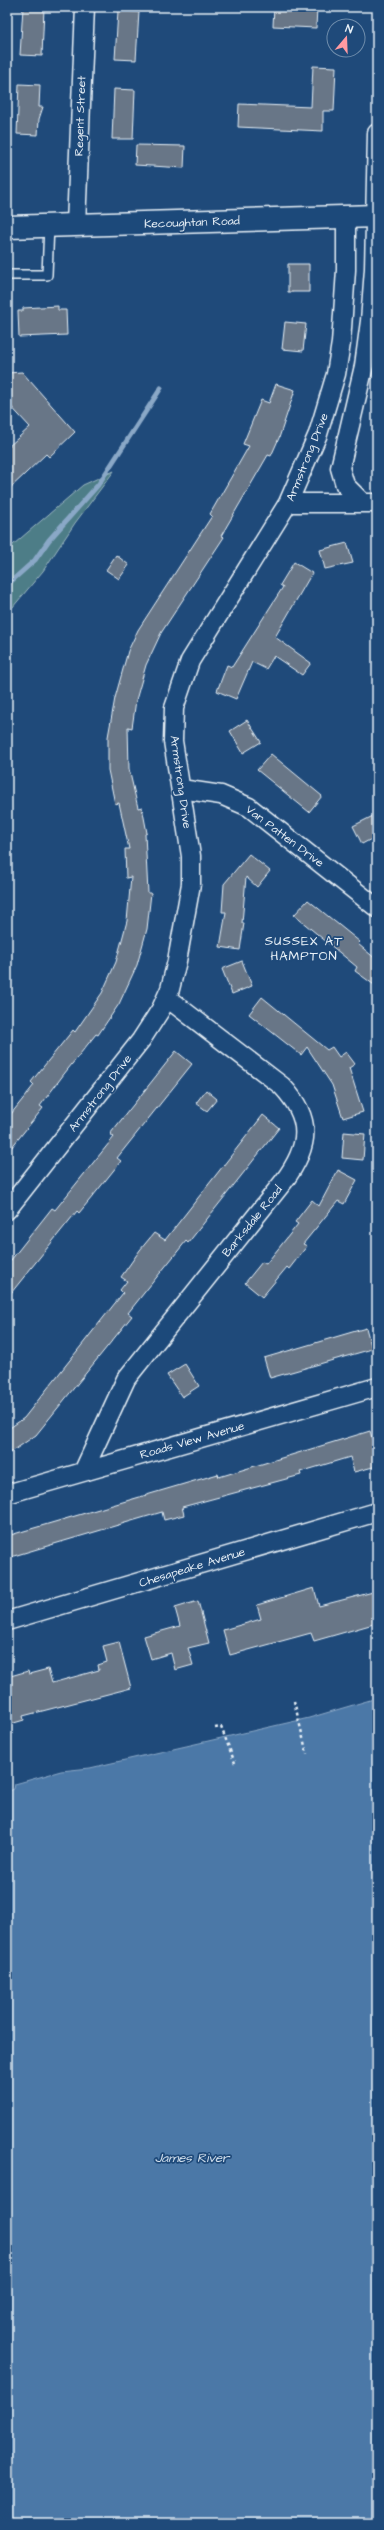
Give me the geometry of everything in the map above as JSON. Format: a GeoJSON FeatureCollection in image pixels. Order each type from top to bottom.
{"type":"FeatureCollection","features":[{"type":"Feature","properties":{"kind":"main road","name":"Kecoughtan Road"},"geometry":{"type":"LineString","coordinates":[[7,227],[375,216]]}},
{"type":"Feature","properties":{"kind":"street","name":"Regent Street"},"geometry":{"type":"LineString","coordinates":[[76,225],[85,7]]}},
{"type":"Feature","properties":{"kind":"street"},"geometry":{"type":"LineString","coordinates":[[370,503],[345,485],[340,468],[364,366],[376,269],[375,216],[377,133]]}},
{"type":"Feature","properties":{"kind":"street","name":"Armstrong Drive"},"geometry":{"type":"LineString","coordinates":[[7,1210],[136,1046],[167,998],[177,961],[191,884],[191,856],[173,741],[174,708],[190,661],[288,503],[318,434],[336,374],[344,319],[346,217]]}},
{"type":"Feature","properties":{"kind":"street"},"geometry":{"type":"LineString","coordinates":[[346,270],[376,269]]}},
{"type":"Feature","properties":{"kind":"street"},"geometry":{"type":"LineString","coordinates":[[288,503],[370,503]]}},
{"type":"Feature","properties":{"kind":"street","name":"Van Patten Drive"},"geometry":{"type":"LineString","coordinates":[[181,790],[222,795],[249,807],[377,908]]}},
{"type":"Feature","properties":{"kind":"street","name":"Barksdale Road"},"geometry":{"type":"LineString","coordinates":[[84,1470],[126,1379],[284,1181],[303,1149],[304,1124],[292,1097],[282,1086],[167,998]]}},
{"type":"Feature","properties":{"kind":"street","name":"Roads View Avenue"},"geometry":{"type":"LineString","coordinates":[[7,1494],[84,1470],[377,1387]]}},
{"type":"Feature","properties":{"kind":"street","name":"Chesapeake Avenue"},"geometry":{"type":"LineString","coordinates":[[7,1621],[377,1512]]}},
{"type":"Feature","properties":{"kind":"lane"},"geometry":{"type":"LineString","coordinates":[[7,275],[47,275],[49,226]]}},
{"type":"Feature","properties":{"kind":"path"},"geometry":{"type":"LineString","coordinates":[[294,1701],[307,1754]]}},
{"type":"Feature","properties":{"kind":"path"},"geometry":{"type":"LineString","coordinates":[[215,1728],[221,1727],[235,1763]]}},
{"type":"Feature","properties":{"kind":"green space"},"geometry":{"type":"Polygon","coordinates":[[[114,471],[75,523],[43,571],[7,614],[7,550],[83,485],[114,471]]]}},
{"type":"Feature","properties":{"kind":"water","name":"James River"},"geometry":{"type":"Polygon","coordinates":[[[377,1698],[377,2523],[7,2523],[7,1792],[14,1789],[15,1784],[61,1771],[90,1768],[309,1718],[377,1698]]]}},
{"type":"Feature","properties":{"kind":"building"},"geometry":{"type":"Polygon","coordinates":[[[23,7],[44,8],[42,56],[20,55],[23,7]]]}},
{"type":"Feature","properties":{"kind":"building"},"geometry":{"type":"Polygon","coordinates":[[[274,7],[317,7],[316,28],[273,26],[274,7]]]}},
{"type":"Feature","properties":{"kind":"building"},"geometry":{"type":"Polygon","coordinates":[[[118,11],[139,12],[136,60],[115,59],[118,11]]]}},
{"type":"Feature","properties":{"kind":"building"},"geometry":{"type":"Polygon","coordinates":[[[313,66],[336,67],[334,111],[323,111],[323,131],[238,127],[239,104],[311,107],[313,66]]]}},
{"type":"Feature","properties":{"kind":"building"},"geometry":{"type":"Polygon","coordinates":[[[19,84],[40,85],[39,107],[43,107],[39,119],[38,135],[17,134],[19,84]]]}},
{"type":"Feature","properties":{"kind":"building"},"geometry":{"type":"Polygon","coordinates":[[[114,89],[135,90],[133,139],[112,139],[114,89]]]}},
{"type":"Feature","properties":{"kind":"building"},"geometry":{"type":"Polygon","coordinates":[[[136,145],[185,146],[184,168],[135,165],[136,145]]]}},
{"type":"Feature","properties":{"kind":"building"},"geometry":{"type":"Polygon","coordinates":[[[288,264],[309,264],[309,292],[288,292],[288,264]]]}},
{"type":"Feature","properties":{"kind":"building"},"geometry":{"type":"Polygon","coordinates":[[[58,306],[58,310],[66,310],[67,335],[19,337],[18,311],[23,311],[23,308],[58,306]]]}},
{"type":"Feature","properties":{"kind":"building"},"geometry":{"type":"Polygon","coordinates":[[[285,322],[306,324],[303,351],[282,349],[285,322]]]}},
{"type":"Feature","properties":{"kind":"building"},"geometry":{"type":"Polygon","coordinates":[[[22,372],[75,432],[49,457],[46,454],[7,491],[7,448],[30,427],[7,402],[7,373],[22,372]]]}},
{"type":"Feature","properties":{"kind":"building"},"geometry":{"type":"Polygon","coordinates":[[[276,384],[295,390],[279,438],[271,456],[268,455],[221,536],[224,537],[161,633],[146,665],[136,700],[132,728],[128,727],[129,769],[138,808],[142,807],[147,833],[145,834],[148,893],[151,893],[147,929],[137,965],[119,1004],[98,1035],[96,1034],[64,1074],[40,1106],[43,1108],[7,1153],[7,1119],[34,1085],[31,1082],[73,1030],[75,1032],[102,993],[116,962],[127,921],[131,877],[126,878],[125,849],[129,849],[119,803],[115,804],[108,770],[108,737],[115,698],[128,651],[138,630],[212,516],[210,514],[249,446],[243,444],[261,400],[269,403],[276,384]]]}},
{"type":"Feature","properties":{"kind":"building"},"geometry":{"type":"Polygon","coordinates":[[[347,543],[353,563],[325,569],[320,550],[347,543]]]}},
{"type":"Feature","properties":{"kind":"building"},"geometry":{"type":"Polygon","coordinates":[[[116,555],[129,565],[119,579],[106,570],[116,555]]]}},
{"type":"Feature","properties":{"kind":"building"},"geometry":{"type":"Polygon","coordinates":[[[294,562],[312,573],[275,637],[311,663],[302,675],[274,656],[266,669],[252,662],[236,699],[217,691],[227,665],[232,667],[283,587],[280,585],[294,562]]]}},
{"type":"Feature","properties":{"kind":"building"},"geometry":{"type":"Polygon","coordinates":[[[247,720],[261,742],[243,753],[230,731],[247,720]]]}},
{"type":"Feature","properties":{"kind":"building"},"geometry":{"type":"Polygon","coordinates":[[[271,754],[322,796],[309,812],[257,770],[271,754]]]}},
{"type":"Feature","properties":{"kind":"building"},"geometry":{"type":"Polygon","coordinates":[[[377,814],[377,836],[362,844],[353,826],[377,814]]]}},
{"type":"Feature","properties":{"kind":"building"},"geometry":{"type":"Polygon","coordinates":[[[249,854],[270,871],[257,887],[246,877],[242,923],[244,923],[240,950],[220,947],[226,912],[222,912],[224,884],[249,854]]]}},
{"type":"Feature","properties":{"kind":"building"},"geometry":{"type":"Polygon","coordinates":[[[308,900],[360,942],[358,944],[377,960],[377,987],[355,971],[357,967],[294,915],[308,900]]]}},
{"type":"Feature","properties":{"kind":"building"},"geometry":{"type":"Polygon","coordinates":[[[242,961],[252,986],[232,994],[222,969],[242,961]]]}},
{"type":"Feature","properties":{"kind":"building"},"geometry":{"type":"Polygon","coordinates":[[[262,997],[327,1050],[332,1047],[339,1057],[346,1052],[355,1064],[349,1068],[363,1112],[343,1118],[332,1085],[307,1047],[301,1055],[249,1014],[262,997]]]}},
{"type":"Feature","properties":{"kind":"building"},"geometry":{"type":"Polygon","coordinates":[[[176,1051],[192,1064],[117,1158],[121,1161],[79,1213],[77,1211],[7,1298],[7,1265],[52,1208],[55,1210],[114,1137],[110,1134],[176,1051]]]}},
{"type":"Feature","properties":{"kind":"building"},"geometry":{"type":"Polygon","coordinates":[[[206,1090],[217,1099],[207,1111],[196,1103],[206,1090]]]}},
{"type":"Feature","properties":{"kind":"building"},"geometry":{"type":"Polygon","coordinates":[[[263,1115],[279,1128],[188,1243],[186,1241],[128,1313],[132,1316],[36,1435],[7,1455],[7,1430],[24,1418],[123,1293],[120,1290],[127,1281],[121,1277],[140,1250],[154,1233],[165,1240],[263,1115]]]}},
{"type":"Feature","properties":{"kind":"building"},"geometry":{"type":"Polygon","coordinates":[[[344,1132],[365,1134],[363,1160],[342,1158],[344,1132]]]}},
{"type":"Feature","properties":{"kind":"building"},"geometry":{"type":"Polygon","coordinates":[[[338,1170],[357,1180],[344,1204],[338,1201],[303,1244],[307,1246],[289,1269],[287,1267],[262,1297],[245,1283],[262,1262],[266,1264],[298,1224],[295,1222],[312,1200],[319,1206],[338,1170]]]}},
{"type":"Feature","properties":{"kind":"building"},"geometry":{"type":"Polygon","coordinates":[[[366,1328],[372,1349],[270,1378],[264,1358],[366,1328]]]}},
{"type":"Feature","properties":{"kind":"building"},"geometry":{"type":"Polygon","coordinates":[[[185,1364],[199,1386],[182,1397],[167,1375],[185,1364]]]}},
{"type":"Feature","properties":{"kind":"building"},"geometry":{"type":"Polygon","coordinates":[[[370,1431],[377,1455],[377,1466],[354,1472],[350,1457],[300,1472],[301,1475],[182,1507],[184,1515],[164,1520],[162,1512],[7,1558],[7,1536],[218,1474],[219,1477],[370,1431]]]}},
{"type":"Feature","properties":{"kind":"building"},"geometry":{"type":"Polygon","coordinates":[[[314,1588],[319,1606],[377,1591],[377,1623],[314,1641],[311,1633],[230,1655],[223,1630],[261,1619],[257,1605],[314,1588]]]}},
{"type":"Feature","properties":{"kind":"building"},"geometry":{"type":"Polygon","coordinates":[[[198,1601],[209,1643],[188,1648],[193,1665],[175,1670],[171,1653],[151,1659],[144,1636],[180,1626],[175,1608],[198,1601]]]}},
{"type":"Feature","properties":{"kind":"building"},"geometry":{"type":"Polygon","coordinates":[[[119,1642],[131,1688],[23,1716],[24,1720],[7,1725],[7,1677],[28,1671],[29,1674],[48,1669],[52,1683],[99,1670],[98,1665],[107,1662],[103,1646],[119,1642]]]}},
{"type":"Feature","properties":{"kind":"waterway"},"geometry":{"type":"LineString","coordinates":[[7,585],[35,560],[49,540],[98,485],[161,388]]}},
{"type":"Feature","properties":{"kind":"district","name":"SUSSEX AT HAMPTON"},"geometry":{"type":"Point","coordinates":[304,948]}}]}
